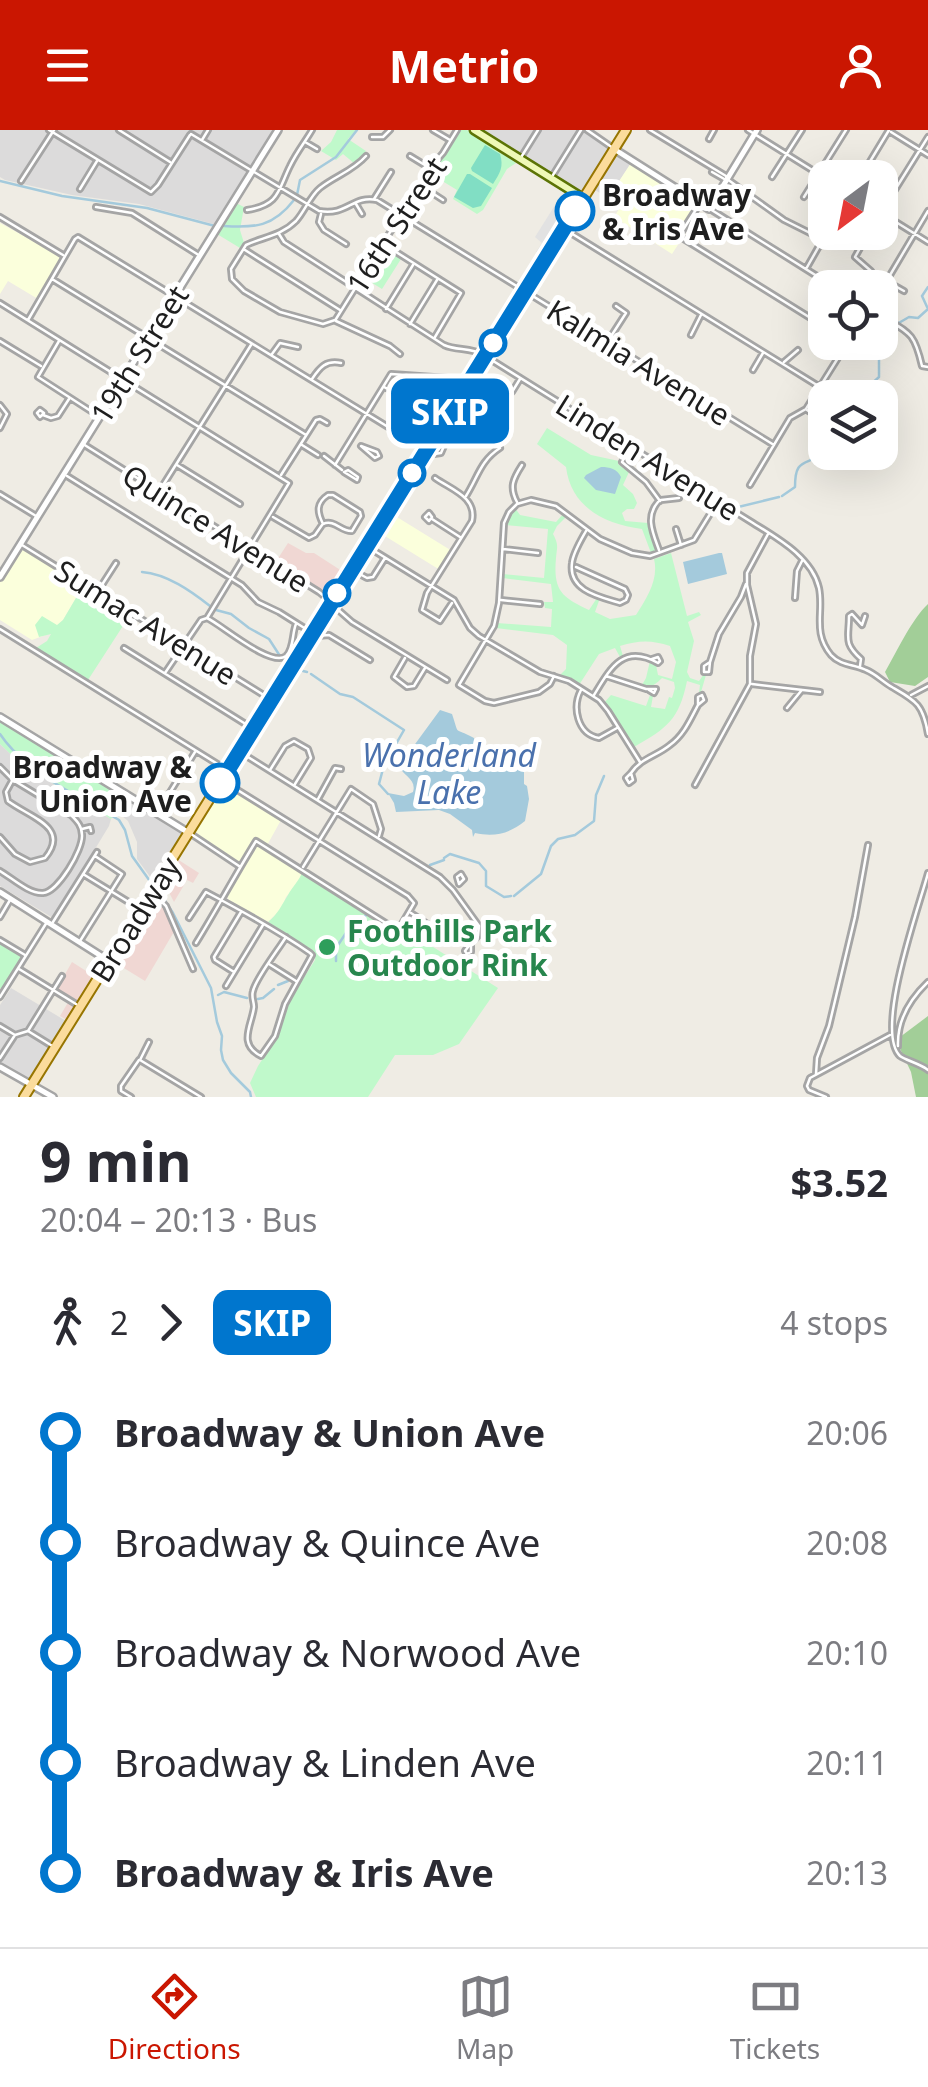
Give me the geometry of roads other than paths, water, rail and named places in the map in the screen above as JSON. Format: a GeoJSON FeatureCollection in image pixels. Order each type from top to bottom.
{"type":"FeatureCollection","features":[{"type":"Feature","properties":{"kind":"main road"},"geometry":{"type":"LineString","coordinates":[[474,130],[486,133],[583,198]]}},
{"type":"Feature","properties":{"kind":"main road","name":"Broadway"},"geometry":{"type":"LineString","coordinates":[[24,1097],[355,570],[366,546],[430,452],[468,382],[626,130]]}},
{"type":"Feature","properties":{"kind":"street"},"geometry":{"type":"LineString","coordinates":[[119,130],[172,162]]}},
{"type":"Feature","properties":{"kind":"street"},"geometry":{"type":"LineString","coordinates":[[202,140],[208,130]]}},
{"type":"Feature","properties":{"kind":"street","name":"19th Street"},"geometry":{"type":"LineString","coordinates":[[0,577],[278,130]]}},
{"type":"Feature","properties":{"kind":"street"},"geometry":{"type":"LineString","coordinates":[[247,210],[268,204],[281,188],[288,168],[312,130]]}},
{"type":"Feature","properties":{"kind":"street"},"geometry":{"type":"LineString","coordinates":[[372,137],[383,137],[390,130]]}},
{"type":"Feature","properties":{"kind":"street"},"geometry":{"type":"LineString","coordinates":[[432,130],[451,141]]}},
{"type":"Feature","properties":{"kind":"street","name":"16th Street"},"geometry":{"type":"LineString","coordinates":[[335,320],[400,214],[458,130]]}},
{"type":"Feature","properties":{"kind":"street"},"geometry":{"type":"LineString","coordinates":[[520,159],[538,130]]}},
{"type":"Feature","properties":{"kind":"street"},"geometry":{"type":"LineString","coordinates":[[551,178],[584,130],[806,269],[818,250]]}},
{"type":"Feature","properties":{"kind":"street"},"geometry":{"type":"LineString","coordinates":[[650,130],[808,233]]}},
{"type":"Feature","properties":{"kind":"street"},"geometry":{"type":"LineString","coordinates":[[665,139],[671,130]]}},
{"type":"Feature","properties":{"kind":"street"},"geometry":{"type":"LineString","coordinates":[[709,139],[714,130]]}},
{"type":"Feature","properties":{"kind":"street"},"geometry":{"type":"LineString","coordinates":[[772,178],[802,130]]}},
{"type":"Feature","properties":{"kind":"street"},"geometry":{"type":"LineString","coordinates":[[828,160],[846,130]]}},
{"type":"Feature","properties":{"kind":"street"},"geometry":{"type":"LineString","coordinates":[[871,160],[889,130],[928,154]]}},
{"type":"Feature","properties":{"kind":"street"},"geometry":{"type":"LineString","coordinates":[[21,181],[51,131],[151,192],[190,132],[322,212],[336,212],[365,198],[374,199],[391,172]]}},
{"type":"Feature","properties":{"kind":"street"},"geometry":{"type":"LineString","coordinates":[[709,208],[754,131],[808,167]]}},
{"type":"Feature","properties":{"kind":"street"},"geometry":{"type":"LineString","coordinates":[[898,185],[928,137]]}},
{"type":"Feature","properties":{"kind":"street"},"geometry":{"type":"LineString","coordinates":[[305,142],[317,149]]}},
{"type":"Feature","properties":{"kind":"street"},"geometry":{"type":"LineString","coordinates":[[366,156],[320,188],[296,220],[279,234],[248,243],[230,272],[244,291],[283,313],[324,324],[335,320],[400,354]]}},
{"type":"Feature","properties":{"kind":"street"},"geometry":{"type":"LineString","coordinates":[[410,156],[430,168]]}},
{"type":"Feature","properties":{"kind":"street"},"geometry":{"type":"LineString","coordinates":[[80,189],[98,160]]}},
{"type":"Feature","properties":{"kind":"street"},"geometry":{"type":"LineString","coordinates":[[419,185],[443,200]]}},
{"type":"Feature","properties":{"kind":"street"},"geometry":{"type":"LineString","coordinates":[[804,198],[808,192]]}},
{"type":"Feature","properties":{"kind":"street","name":"Kalmia Avenue"},"geometry":{"type":"LineString","coordinates":[[374,199],[774,445]]}},
{"type":"Feature","properties":{"kind":"street"},"geometry":{"type":"LineString","coordinates":[[355,203],[362,214]]}},
{"type":"Feature","properties":{"kind":"street"},"geometry":{"type":"LineString","coordinates":[[700,203],[679,236],[808,316]]}},
{"type":"Feature","properties":{"kind":"street"},"geometry":{"type":"LineString","coordinates":[[96,207],[132,214],[200,256]]}},
{"type":"Feature","properties":{"kind":"street"},"geometry":{"type":"LineString","coordinates":[[893,270],[928,211]]}},
{"type":"Feature","properties":{"kind":"street"},"geometry":{"type":"LineString","coordinates":[[322,212],[322,228],[346,244]]}},
{"type":"Feature","properties":{"kind":"street"},"geometry":{"type":"LineString","coordinates":[[0,217],[64,256]]}},
{"type":"Feature","properties":{"kind":"street"},"geometry":{"type":"LineString","coordinates":[[898,224],[928,242]]}},
{"type":"Feature","properties":{"kind":"street"},"geometry":{"type":"LineString","coordinates":[[564,229],[809,380]]}},
{"type":"Feature","properties":{"kind":"street","name":"Linden Avenue"},"geometry":{"type":"LineString","coordinates":[[279,234],[284,242],[434,339],[485,356],[769,533],[802,560],[818,586],[818,624],[825,646],[837,660],[859,667]]}},
{"type":"Feature","properties":{"kind":"street"},"geometry":{"type":"LineString","coordinates":[[28,320],[64,256],[80,237],[430,452],[440,453],[453,425]]}},
{"type":"Feature","properties":{"kind":"street"},"geometry":{"type":"LineString","coordinates":[[383,244],[461,293],[434,339]]}},
{"type":"Feature","properties":{"kind":"street"},"geometry":{"type":"LineString","coordinates":[[243,248],[341,310]]}},
{"type":"Feature","properties":{"kind":"street"},"geometry":{"type":"LineString","coordinates":[[859,250],[855,258],[870,270]]}},
{"type":"Feature","properties":{"kind":"street"},"geometry":{"type":"LineString","coordinates":[[386,308],[414,264]]}},
{"type":"Feature","properties":{"kind":"street"},"geometry":{"type":"LineString","coordinates":[[410,324],[438,278]]}},
{"type":"Feature","properties":{"kind":"street"},"geometry":{"type":"LineString","coordinates":[[52,279],[306,435]]}},
{"type":"Feature","properties":{"kind":"street"},"geometry":{"type":"LineString","coordinates":[[898,288],[904,292]]}},
{"type":"Feature","properties":{"kind":"street"},"geometry":{"type":"LineString","coordinates":[[0,303],[288,482],[207,618],[165,673]]}},
{"type":"Feature","properties":{"kind":"street"},"geometry":{"type":"LineString","coordinates":[[607,342],[626,313],[616,306]]}},
{"type":"Feature","properties":{"kind":"street"},"geometry":{"type":"LineString","coordinates":[[691,335],[702,314]]}},
{"type":"Feature","properties":{"kind":"street"},"geometry":{"type":"LineString","coordinates":[[898,328],[915,340],[922,366],[928,368]]}},
{"type":"Feature","properties":{"kind":"street"},"geometry":{"type":"LineString","coordinates":[[60,339],[42,367],[40,380],[100,416]]}},
{"type":"Feature","properties":{"kind":"street"},"geometry":{"type":"LineString","coordinates":[[0,342],[42,367]]}},
{"type":"Feature","properties":{"kind":"street"},"geometry":{"type":"LineString","coordinates":[[159,492],[252,343]]}},
{"type":"Feature","properties":{"kind":"street"},"geometry":{"type":"LineString","coordinates":[[271,356],[280,343],[298,347]]}},
{"type":"Feature","properties":{"kind":"street"},"geometry":{"type":"LineString","coordinates":[[783,364],[798,350]]}},
{"type":"Feature","properties":{"kind":"street"},"geometry":{"type":"LineString","coordinates":[[753,370],[764,352]]}},
{"type":"Feature","properties":{"kind":"street"},"geometry":{"type":"LineString","coordinates":[[311,380],[324,364],[342,363]]}},
{"type":"Feature","properties":{"kind":"street"},"geometry":{"type":"LineString","coordinates":[[335,465],[389,376],[468,382]]}},
{"type":"Feature","properties":{"kind":"street"},"geometry":{"type":"LineString","coordinates":[[512,392],[521,378]]}},
{"type":"Feature","properties":{"kind":"street"},"geometry":{"type":"LineString","coordinates":[[383,386],[414,396],[416,401]]}},
{"type":"Feature","properties":{"kind":"street"},"geometry":{"type":"LineString","coordinates":[[44,415],[57,416],[70,398]]}},
{"type":"Feature","properties":{"kind":"street"},"geometry":{"type":"LineString","coordinates":[[0,404],[7,416],[0,428]]}},
{"type":"Feature","properties":{"kind":"street"},"geometry":{"type":"LineString","coordinates":[[750,484],[790,418],[808,406]]}},
{"type":"Feature","properties":{"kind":"street"},"geometry":{"type":"LineString","coordinates":[[280,476],[316,420],[328,423]]}},
{"type":"Feature","properties":{"kind":"street"},"geometry":{"type":"LineString","coordinates":[[351,438],[361,446]]}},
{"type":"Feature","properties":{"kind":"street","name":"Quince Avenue"},"geometry":{"type":"LineString","coordinates":[[83,444],[319,592],[352,622],[446,680]]}},
{"type":"Feature","properties":{"kind":"street"},"geometry":{"type":"LineString","coordinates":[[300,444],[318,455]]}},
{"type":"Feature","properties":{"kind":"street"},"geometry":{"type":"LineString","coordinates":[[631,446],[622,462],[640,476],[660,501]]}},
{"type":"Feature","properties":{"kind":"street"},"geometry":{"type":"LineString","coordinates":[[465,498],[482,462],[500,448]]}},
{"type":"Feature","properties":{"kind":"street"},"geometry":{"type":"LineString","coordinates":[[324,456],[344,471]]}},
{"type":"Feature","properties":{"kind":"street"},"geometry":{"type":"LineString","coordinates":[[176,465],[240,504]]}},
{"type":"Feature","properties":{"kind":"street"},"geometry":{"type":"LineString","coordinates":[[518,504],[512,485],[522,465]]}},
{"type":"Feature","properties":{"kind":"street"},"geometry":{"type":"LineString","coordinates":[[64,474],[231,578],[258,602],[313,633],[329,635],[370,660]]}},
{"type":"Feature","properties":{"kind":"street"},"geometry":{"type":"LineString","coordinates":[[435,478],[465,498],[474,510],[472,521],[431,586],[422,610],[442,620],[454,600]]}},
{"type":"Feature","properties":{"kind":"street"},"geometry":{"type":"LineString","coordinates":[[0,494],[37,517]]}},
{"type":"Feature","properties":{"kind":"street"},"geometry":{"type":"LineString","coordinates":[[270,516],[309,538],[332,522],[350,532],[360,512],[328,495],[317,511],[324,524]]}},
{"type":"Feature","properties":{"kind":"street"},"geometry":{"type":"LineString","coordinates":[[660,553],[650,522],[652,511],[660,501],[678,498]]}},
{"type":"Feature","properties":{"kind":"street"},"geometry":{"type":"LineString","coordinates":[[554,676],[539,692],[494,703],[485,702],[459,685],[494,626],[506,516],[518,504],[531,500],[556,506],[600,539],[650,556],[697,537],[718,501]]}},
{"type":"Feature","properties":{"kind":"street"},"geometry":{"type":"LineString","coordinates":[[432,519],[462,538]]}},
{"type":"Feature","properties":{"kind":"street"},"geometry":{"type":"LineString","coordinates":[[676,529],[681,546]]}},
{"type":"Feature","properties":{"kind":"street"},"geometry":{"type":"LineString","coordinates":[[576,567],[625,589],[626,600],[620,603],[577,584],[572,564],[586,530]]}},
{"type":"Feature","properties":{"kind":"street"},"geometry":{"type":"LineString","coordinates":[[710,662],[719,634],[741,597],[749,567],[769,533]]}},
{"type":"Feature","properties":{"kind":"street","name":"Sumac Avenue"},"geometry":{"type":"LineString","coordinates":[[20,544],[271,700]]}},
{"type":"Feature","properties":{"kind":"street"},"geometry":{"type":"LineString","coordinates":[[366,546],[454,600],[470,628],[486,640],[523,663],[569,681],[593,696],[608,711],[640,762]]}},
{"type":"Feature","properties":{"kind":"street"},"geometry":{"type":"LineString","coordinates":[[501,549],[538,552]]}},
{"type":"Feature","properties":{"kind":"street"},"geometry":{"type":"LineString","coordinates":[[573,572],[574,557]]}},
{"type":"Feature","properties":{"kind":"street"},"geometry":{"type":"LineString","coordinates":[[355,570],[367,578],[373,577],[385,558]]}},
{"type":"Feature","properties":{"kind":"street"},"geometry":{"type":"LineString","coordinates":[[795,598],[802,560]]}},
{"type":"Feature","properties":{"kind":"street"},"geometry":{"type":"LineString","coordinates":[[98,592],[116,563]]}},
{"type":"Feature","properties":{"kind":"street"},"geometry":{"type":"LineString","coordinates":[[695,785],[750,684],[756,624],[747,582]]}},
{"type":"Feature","properties":{"kind":"street"},"geometry":{"type":"LineString","coordinates":[[499,600],[540,604]]}},
{"type":"Feature","properties":{"kind":"street"},"geometry":{"type":"LineString","coordinates":[[865,616],[862,625],[852,614],[849,616],[848,644],[860,659],[859,667],[910,696],[921,711],[928,734]]}},
{"type":"Feature","properties":{"kind":"street"},"geometry":{"type":"LineString","coordinates":[[207,618],[273,658],[290,651],[297,623]]}},
{"type":"Feature","properties":{"kind":"street"},"geometry":{"type":"LineString","coordinates":[[0,629],[228,771]]}},
{"type":"Feature","properties":{"kind":"street"},"geometry":{"type":"LineString","coordinates":[[124,648],[253,728]]}},
{"type":"Feature","properties":{"kind":"street"},"geometry":{"type":"LineString","coordinates":[[406,655],[394,677],[408,687],[413,687],[425,667]]}},
{"type":"Feature","properties":{"kind":"street"},"geometry":{"type":"LineString","coordinates":[[593,696],[611,667],[622,659],[637,656],[652,660]]}},
{"type":"Feature","properties":{"kind":"street"},"geometry":{"type":"LineString","coordinates":[[606,676],[649,690]]}},
{"type":"Feature","properties":{"kind":"street"},"geometry":{"type":"LineString","coordinates":[[750,684],[820,692]]}},
{"type":"Feature","properties":{"kind":"street"},"geometry":{"type":"LineString","coordinates":[[910,696],[928,686]]}},
{"type":"Feature","properties":{"kind":"street"},"geometry":{"type":"LineString","coordinates":[[582,689],[577,698],[578,721],[587,733],[599,738],[618,727]]}},
{"type":"Feature","properties":{"kind":"street"},"geometry":{"type":"LineString","coordinates":[[787,708],[802,690]]}},
{"type":"Feature","properties":{"kind":"street"},"geometry":{"type":"LineString","coordinates":[[631,773],[640,762],[672,744],[698,706]]}},
{"type":"Feature","properties":{"kind":"street"},"geometry":{"type":"LineString","coordinates":[[0,717],[240,867]]}},
{"type":"Feature","properties":{"kind":"street"},"geometry":{"type":"LineString","coordinates":[[270,770],[287,744],[301,744],[308,749],[310,758],[294,786]]}},
{"type":"Feature","properties":{"kind":"street"},"geometry":{"type":"LineString","coordinates":[[156,813],[196,750]]}},
{"type":"Feature","properties":{"kind":"street"},"geometry":{"type":"LineString","coordinates":[[239,752],[434,874],[453,890],[479,926],[478,936],[471,943]]}},
{"type":"Feature","properties":{"kind":"street"},"geometry":{"type":"LineString","coordinates":[[0,767],[13,780],[71,814],[81,829],[82,840],[58,885],[47,896],[0,871]]}},
{"type":"Feature","properties":{"kind":"street"},"geometry":{"type":"LineString","coordinates":[[317,800],[336,767]]}},
{"type":"Feature","properties":{"kind":"street"},"geometry":{"type":"LineString","coordinates":[[0,837],[15,854],[30,862],[45,858],[54,845],[47,826],[8,801],[6,792],[13,780]]}},
{"type":"Feature","properties":{"kind":"street"},"geometry":{"type":"LineString","coordinates":[[196,943],[256,841],[398,929],[414,902],[222,780]]}},
{"type":"Feature","properties":{"kind":"street"},"geometry":{"type":"LineString","coordinates":[[302,870],[351,789],[373,804],[380,828],[378,837]]}},
{"type":"Feature","properties":{"kind":"street"},"geometry":{"type":"LineString","coordinates":[[81,829],[92,830]]}},
{"type":"Feature","properties":{"kind":"street"},"geometry":{"type":"LineString","coordinates":[[816,1074],[816,1058],[829,1026],[868,845]]}},
{"type":"Feature","properties":{"kind":"street"},"geometry":{"type":"LineString","coordinates":[[0,997],[96,854],[122,873],[80,941]]}},
{"type":"Feature","properties":{"kind":"street"},"geometry":{"type":"LineString","coordinates":[[928,873],[893,1003],[891,1034],[901,1056],[928,1070]]}},
{"type":"Feature","properties":{"kind":"street"},"geometry":{"type":"LineString","coordinates":[[83,874],[141,910]]}},
{"type":"Feature","properties":{"kind":"street"},"geometry":{"type":"LineString","coordinates":[[453,890],[459,884]]}},
{"type":"Feature","properties":{"kind":"street"},"geometry":{"type":"LineString","coordinates":[[0,892],[109,961]]}},
{"type":"Feature","properties":{"kind":"street"},"geometry":{"type":"LineString","coordinates":[[152,892],[166,906],[193,969]]}},
{"type":"Feature","properties":{"kind":"street"},"geometry":{"type":"LineString","coordinates":[[189,918],[205,892],[264,923],[286,937],[312,956],[283,1006],[275,1036],[261,1056],[250,1045],[252,992],[286,937]]}},
{"type":"Feature","properties":{"kind":"street"},"geometry":{"type":"LineString","coordinates":[[0,917],[11,899]]}},
{"type":"Feature","properties":{"kind":"street"},"geometry":{"type":"LineString","coordinates":[[234,972],[214,956],[242,911]]}},
{"type":"Feature","properties":{"kind":"street"},"geometry":{"type":"LineString","coordinates":[[410,912],[447,937]]}},
{"type":"Feature","properties":{"kind":"street"},"geometry":{"type":"LineString","coordinates":[[226,986],[264,923]]}},
{"type":"Feature","properties":{"kind":"street"},"geometry":{"type":"LineString","coordinates":[[0,940],[26,956]]}},
{"type":"Feature","properties":{"kind":"street"},"geometry":{"type":"LineString","coordinates":[[269,964],[298,982]]}},
{"type":"Feature","properties":{"kind":"street"},"geometry":{"type":"LineString","coordinates":[[18,968],[80,1007]]}},
{"type":"Feature","properties":{"kind":"street"},"geometry":{"type":"LineString","coordinates":[[0,1058],[15,1035],[28,1031],[62,976]]}},
{"type":"Feature","properties":{"kind":"street"},"geometry":{"type":"LineString","coordinates":[[899,1052],[902,1015],[928,982]]}},
{"type":"Feature","properties":{"kind":"street"},"geometry":{"type":"LineString","coordinates":[[0,1026],[15,1035]]}},
{"type":"Feature","properties":{"kind":"street"},"geometry":{"type":"LineString","coordinates":[[28,1031],[55,1047]]}},
{"type":"Feature","properties":{"kind":"street"},"geometry":{"type":"LineString","coordinates":[[826,1097],[807,1088],[808,1080],[891,1034]]}},
{"type":"Feature","properties":{"kind":"street"},"geometry":{"type":"LineString","coordinates":[[130,1097],[120,1089],[150,1042]]}},
{"type":"Feature","properties":{"kind":"street"},"geometry":{"type":"LineString","coordinates":[[140,1059],[201,1097]]}},
{"type":"Feature","properties":{"kind":"street"},"geometry":{"type":"LineString","coordinates":[[0,1068],[53,1097]]}},
{"type":"Feature","properties":{"kind":"water"},"geometry":{"type":"Polygon","coordinates":[[[601,467],[613,469],[621,477],[615,494],[596,490],[584,478],[601,467]]]}},
{"type":"Feature","properties":{"kind":"water"},"geometry":{"type":"Polygon","coordinates":[[[722,553],[727,574],[688,584],[683,562],[722,553]]]}},
{"type":"Feature","properties":{"kind":"water","name":"Wonderland Lake"},"geometry":{"type":"Polygon","coordinates":[[[440,710],[452,714],[458,730],[474,738],[486,761],[495,765],[498,759],[524,769],[529,799],[525,821],[501,833],[475,833],[473,837],[472,830],[439,810],[396,812],[388,793],[404,796],[414,788],[399,766],[440,710]]]}},
{"type":"Feature","properties":{"kind":"waterway"},"geometry":{"type":"LineString","coordinates":[[297,195],[300,180],[336,157],[357,130]]}},
{"type":"Feature","properties":{"kind":"waterway"},"geometry":{"type":"LineString","coordinates":[[0,181],[62,196],[147,208],[215,226]]}},
{"type":"Feature","properties":{"kind":"waterway"},"geometry":{"type":"LineString","coordinates":[[224,226],[263,224],[279,216],[294,200]]}},
{"type":"Feature","properties":{"kind":"waterway"},"geometry":{"type":"LineString","coordinates":[[898,323],[909,317],[918,318],[928,309],[922,296],[928,287]]}},
{"type":"Feature","properties":{"kind":"waterway"},"geometry":{"type":"LineString","coordinates":[[876,380],[879,360]]}},
{"type":"Feature","properties":{"kind":"waterway"},"geometry":{"type":"LineString","coordinates":[[782,496],[795,487],[799,467],[808,461]]}},
{"type":"Feature","properties":{"kind":"waterway"},"geometry":{"type":"LineString","coordinates":[[730,522],[727,512],[734,508],[779,497]]}},
{"type":"Feature","properties":{"kind":"waterway"},"geometry":{"type":"LineString","coordinates":[[142,572],[169,580],[210,606]]}},
{"type":"Feature","properties":{"kind":"waterway"},"geometry":{"type":"LineString","coordinates":[[216,610],[231,614],[269,639],[280,656]]}},
{"type":"Feature","properties":{"kind":"waterway"},"geometry":{"type":"LineString","coordinates":[[283,660],[289,663]]}},
{"type":"Feature","properties":{"kind":"waterway"},"geometry":{"type":"LineString","coordinates":[[303,671],[307,672]]}},
{"type":"Feature","properties":{"kind":"waterway"},"geometry":{"type":"LineString","coordinates":[[311,674],[404,730],[384,765],[379,784],[388,794]]}},
{"type":"Feature","properties":{"kind":"waterway"},"geometry":{"type":"LineString","coordinates":[[0,734],[39,772],[119,820],[132,856],[152,884]]}},
{"type":"Feature","properties":{"kind":"waterway"},"geometry":{"type":"LineString","coordinates":[[514,896],[541,874],[551,846],[558,839],[575,835],[594,821],[596,795],[604,776]]}},
{"type":"Feature","properties":{"kind":"waterway"},"geometry":{"type":"LineString","coordinates":[[444,858],[450,854],[479,863],[486,871],[486,886],[504,897],[511,896]]}},
{"type":"Feature","properties":{"kind":"waterway"},"geometry":{"type":"LineString","coordinates":[[430,865],[444,860]]}},
{"type":"Feature","properties":{"kind":"waterway"},"geometry":{"type":"LineString","coordinates":[[158,890],[211,988],[223,1060],[251,1097]]}},
{"type":"Feature","properties":{"kind":"waterway"},"geometry":{"type":"LineString","coordinates":[[336,948],[362,920]]}},
{"type":"Feature","properties":{"kind":"waterway"},"geometry":{"type":"LineString","coordinates":[[336,951],[336,961]]}},
{"type":"Feature","properties":{"kind":"waterway"},"geometry":{"type":"LineString","coordinates":[[278,985],[288,981]]}},
{"type":"Feature","properties":{"kind":"waterway"},"geometry":{"type":"LineString","coordinates":[[258,999],[274,989]]}},
{"type":"Feature","properties":{"kind":"waterway"},"geometry":{"type":"LineString","coordinates":[[218,995],[224,992],[247,998]]}},
{"type":"Feature","properties":{"kind":"place","name":"Broadway & Iris Ave"},"geometry":{"type":"Point","coordinates":[575,211]}},
{"type":"Feature","properties":{"kind":"place","name":"Broadway & Union Ave"},"geometry":{"type":"Point","coordinates":[220,783]}},
{"type":"Feature","properties":{"kind":"place","name":"Foothills Park Outdoor Rink"},"geometry":{"type":"Point","coordinates":[327,947]}}]}
